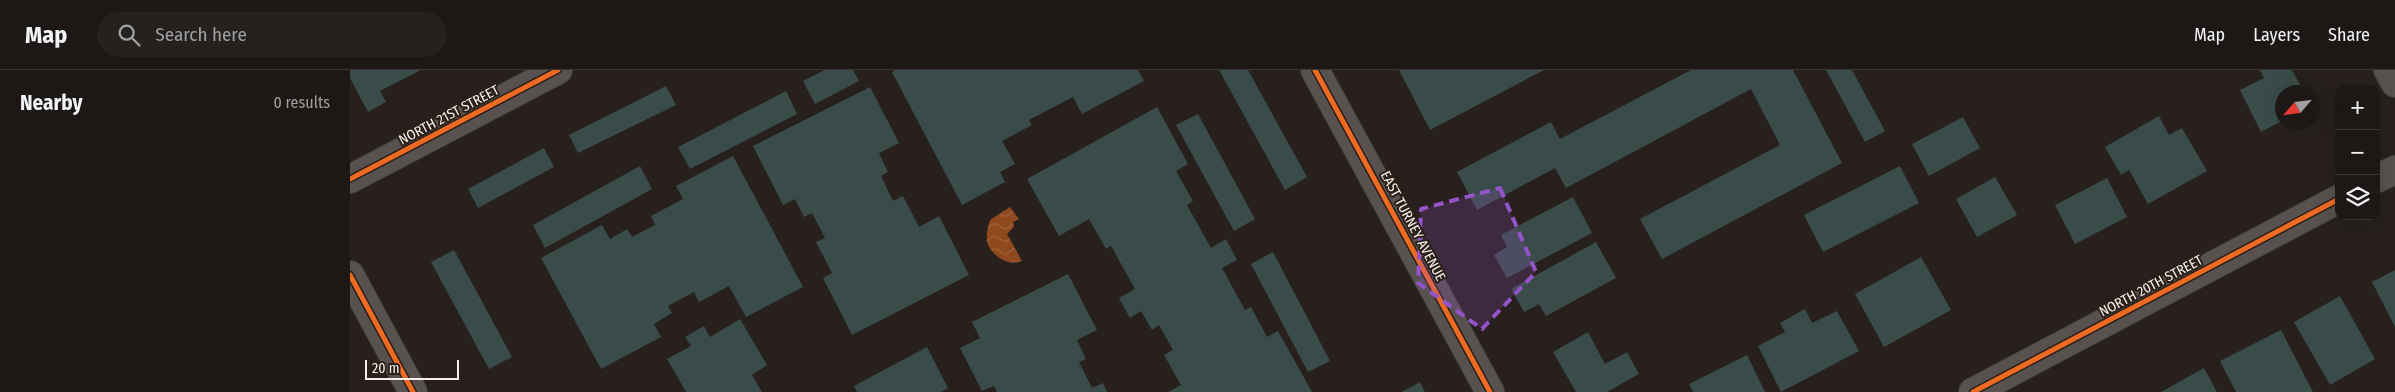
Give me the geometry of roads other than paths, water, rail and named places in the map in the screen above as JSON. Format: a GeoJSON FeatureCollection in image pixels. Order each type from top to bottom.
{"type":"FeatureCollection","features":[{"type":"Feature","properties":{"kind":"street","name":"NORTH 21ST STREET"},"geometry":{"type":"LineString","coordinates":[[350,180],[558,70]]}},
{"type":"Feature","properties":{"kind":"street","name":"EAST TURNEY AVENUE"},"geometry":{"type":"LineString","coordinates":[[1315,70],[1490,392]]}},
{"type":"Feature","properties":{"kind":"street"},"geometry":{"type":"LineString","coordinates":[[2388,70],[2395,83]]}},
{"type":"Feature","properties":{"kind":"street"},"geometry":{"type":"LineString","coordinates":[[2380,178],[2395,170]]}},
{"type":"Feature","properties":{"kind":"street","name":"NORTH 20TH STREET"},"geometry":{"type":"LineString","coordinates":[[1973,392],[2335,201]]}},
{"type":"Feature","properties":{"kind":"street"},"geometry":{"type":"LineString","coordinates":[[350,275],[414,392]]}},
{"type":"Feature","properties":{"kind":"water"},"geometry":{"type":"Polygon","coordinates":[[[1010,207],[1019,219],[1013,222],[1014,227],[1007,234],[1022,261],[1017,262],[1006,261],[1000,258],[992,251],[987,241],[990,220],[1010,207]]]}}]}
